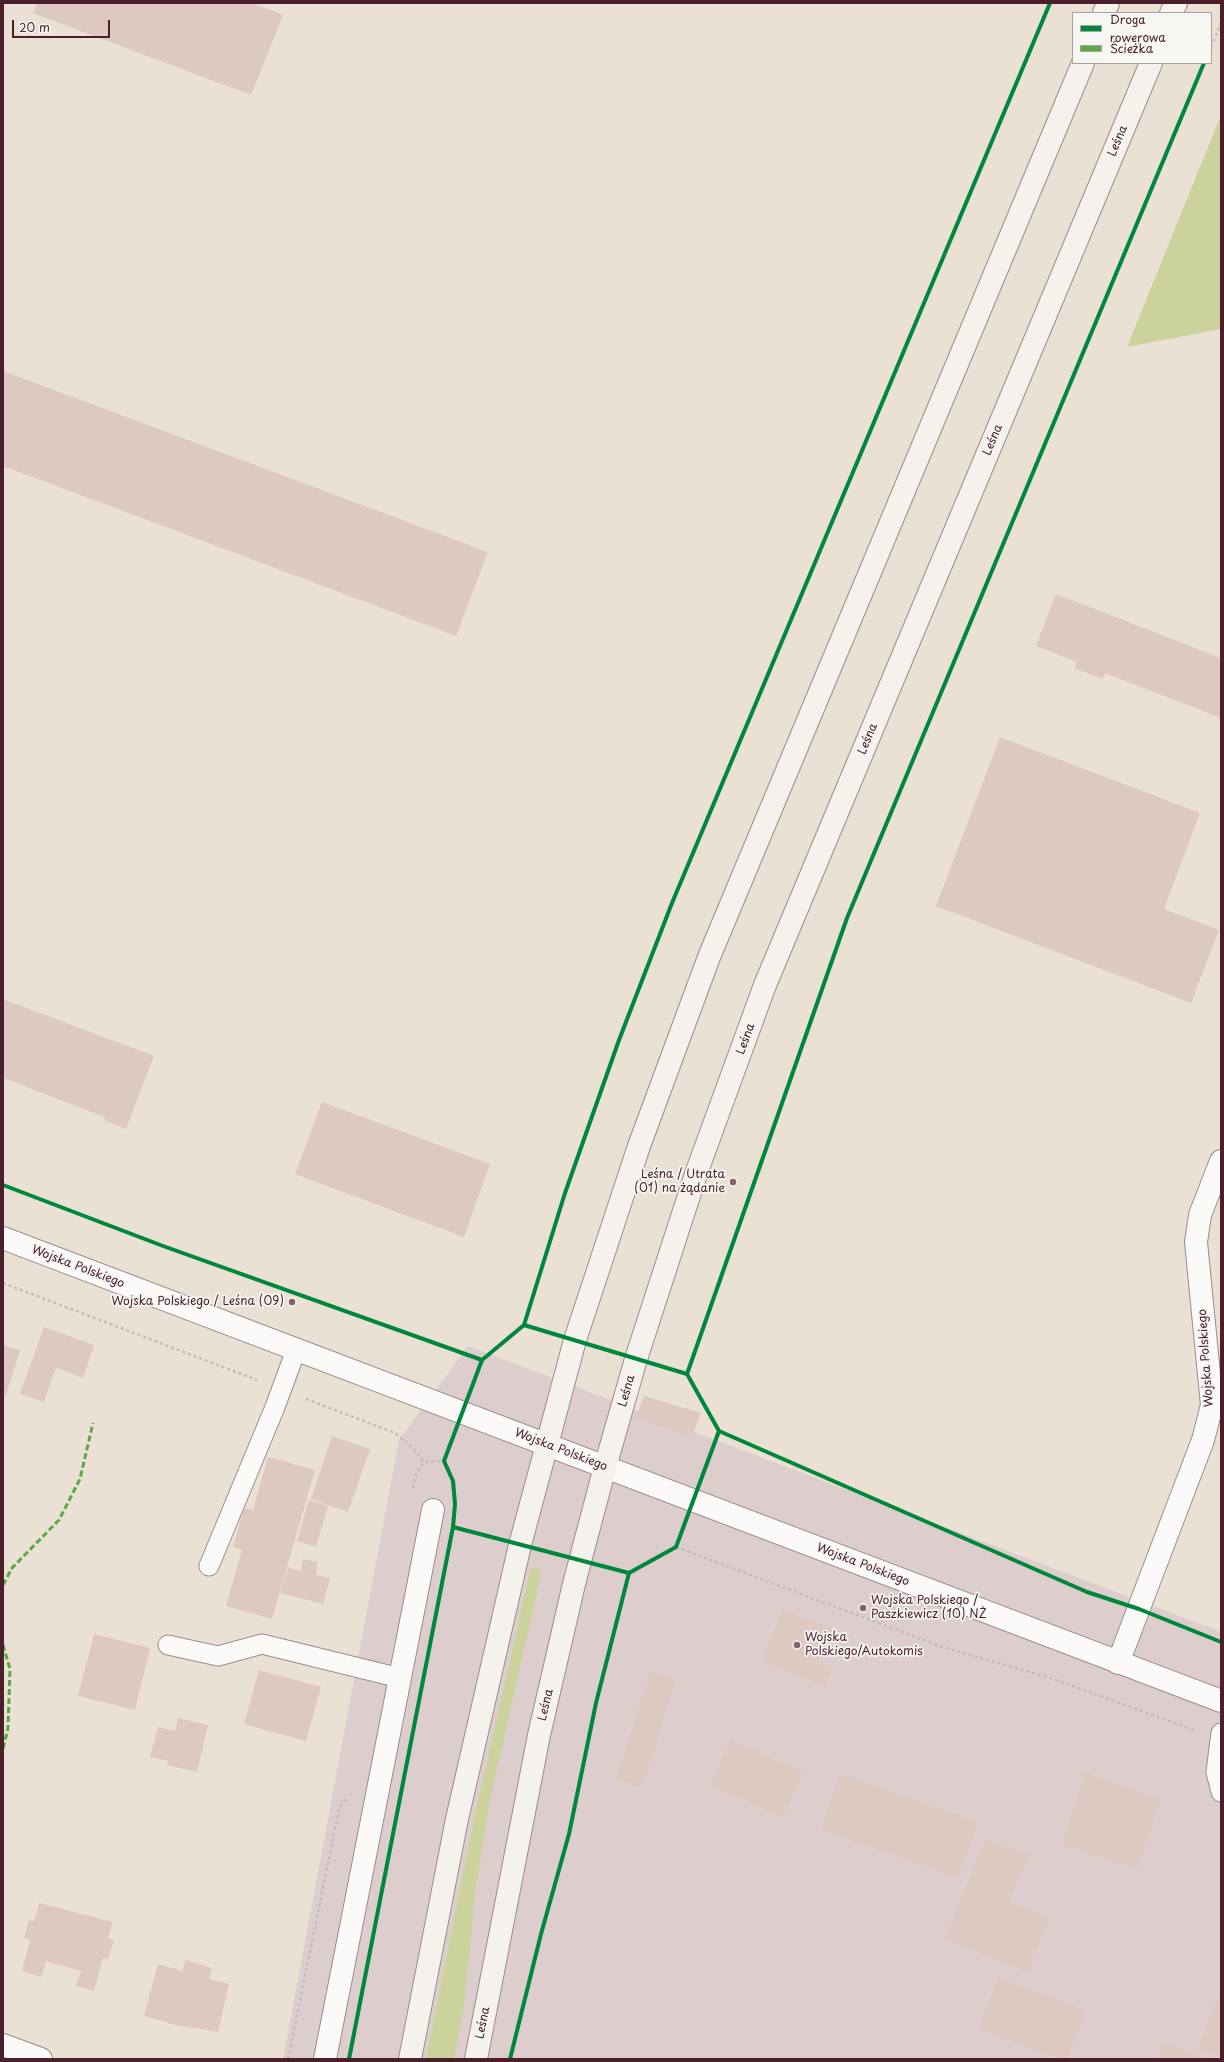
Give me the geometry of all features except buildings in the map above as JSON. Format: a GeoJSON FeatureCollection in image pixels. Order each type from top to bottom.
{"type":"FeatureCollection","features":[{"type":"Feature","properties":{"kind":"main road"},"geometry":{"type":"LineString","coordinates":[[1172,12],[1176,3]]}},
{"type":"Feature","properties":{"kind":"main road"},"geometry":{"type":"LineString","coordinates":[[410,2059],[485,1690],[520,1545],[575,1340],[639,1146],[709,957],[1083,64]]}},
{"type":"Feature","properties":{"kind":"main road","name":"Leśna"},"geometry":{"type":"LineString","coordinates":[[476,2059],[539,1735],[574,1584],[636,1359],[697,1171],[765,985],[1150,64]]}},
{"type":"Feature","properties":{"kind":"street","name":"Wojska Polskiego"},"geometry":{"type":"LineString","coordinates":[[1118,1663],[1203,1440],[1212,1405],[1196,1242],[1200,1215],[1221,1161]]}},
{"type":"Feature","properties":{"kind":"street","name":"Wojska Polskiego"},"geometry":{"type":"LineString","coordinates":[[3,1238],[1221,1701]]}},
{"type":"Feature","properties":{"kind":"street"},"geometry":{"type":"LineString","coordinates":[[325,2059],[433,1510]]}},
{"type":"Feature","properties":{"kind":"street"},"geometry":{"type":"LineString","coordinates":[[3,2044],[41,2059]]}},
{"type":"Feature","properties":{"kind":"lane"},"geometry":{"type":"LineString","coordinates":[[209,1566],[296,1350]]}},
{"type":"Feature","properties":{"kind":"lane"},"geometry":{"type":"LineString","coordinates":[[168,1645],[218,1656],[262,1644],[400,1678]]}},
{"type":"Feature","properties":{"kind":"lane"},"geometry":{"type":"LineString","coordinates":[[1221,1737],[1216,1772],[1221,1792]]}},
{"type":"Feature","properties":{"kind":"path"},"geometry":{"type":"LineString","coordinates":[[1212,45],[1221,23]]}},
{"type":"Feature","properties":{"kind":"path"},"geometry":{"type":"LineString","coordinates":[[690,1380],[687,1374],[847,918],[1204,64]]}},
{"type":"Feature","properties":{"kind":"path"},"geometry":{"type":"LineString","coordinates":[[3,1283],[394,1433],[413,1448],[424,1462]]}},
{"type":"Feature","properties":{"kind":"path"},"geometry":{"type":"LineString","coordinates":[[680,1372],[687,1374]]}},
{"type":"Feature","properties":{"kind":"path"},"geometry":{"type":"LineString","coordinates":[[716,1425],[720,1431],[1087,1592],[1139,1610],[1221,1642]]}},
{"type":"Feature","properties":{"kind":"path"},"geometry":{"type":"LineString","coordinates":[[717,1438],[720,1431]]}},
{"type":"Feature","properties":{"kind":"path"},"geometry":{"type":"LineString","coordinates":[[446,1454],[444,1461],[447,1468]]}},
{"type":"Feature","properties":{"kind":"path"},"geometry":{"type":"LineString","coordinates":[[676,1547],[678,1540]]}},
{"type":"Feature","properties":{"kind":"path"},"geometry":{"type":"LineString","coordinates":[[670,1550],[676,1547],[942,1647],[1048,1677],[1221,1737]]}},
{"type":"Feature","properties":{"kind":"path"},"geometry":{"type":"LineString","coordinates":[[622,1571],[629,1573],[636,1569]]}},
{"type":"Feature","properties":{"kind":"path"},"geometry":{"type":"LineString","coordinates":[[510,2059],[541,1934],[569,1834],[596,1703],[629,1573]]}},
{"type":"Feature","properties":{"kind":"shaded area"},"geometry":{"type":"Polygon","coordinates":[[[468,1346],[1221,1632],[1221,2059],[283,2059],[399,1440],[468,1346]]]}},
{"type":"Feature","properties":{"kind":"green space"},"geometry":{"type":"Polygon","coordinates":[[[1221,115],[1221,329],[1127,347],[1221,115]]]}},
{"type":"Feature","properties":{"kind":"green space"},"geometry":{"type":"Polygon","coordinates":[[[531,1567],[542,1570],[489,1805],[475,1894],[464,2007],[454,2059],[426,2059],[474,1819],[531,1567]]]}},
{"type":"Feature","properties":{"kind":"marked path"},"geometry":{"type":"LineString","coordinates":[[3,1585],[12,1568],[59,1520],[80,1479],[93,1423]]}},
{"type":"Feature","properties":{"kind":"marked path"},"geometry":{"type":"LineString","coordinates":[[3,1645],[10,1669],[8,1728],[3,1749]]}},
{"type":"Feature","properties":{"kind":"cycle path"},"geometry":{"type":"LineString","coordinates":[[3,1185],[163,1246],[482,1360],[524,1325],[565,1193],[619,1040],[672,903],[1050,3]]}},
{"type":"Feature","properties":{"kind":"cycle path"},"geometry":{"type":"LineString","coordinates":[[687,1374],[847,918],[1204,64]]}},
{"type":"Feature","properties":{"kind":"cycle path"},"geometry":{"type":"LineString","coordinates":[[453,1527],[629,1573],[676,1547],[719,1431],[687,1374],[524,1325]]}},
{"type":"Feature","properties":{"kind":"cycle path"},"geometry":{"type":"LineString","coordinates":[[349,2059],[453,1527],[455,1504],[453,1481],[444,1461],[482,1360]]}},
{"type":"Feature","properties":{"kind":"cycle path"},"geometry":{"type":"LineString","coordinates":[[719,1431],[1087,1592],[1139,1609],[1221,1642]]}},
{"type":"Feature","properties":{"kind":"cycle path"},"geometry":{"type":"LineString","coordinates":[[510,2059],[541,1934],[569,1834],[596,1703],[629,1573]]}},
{"type":"Feature","properties":{"kind":"place","name":"Leśna / Utrata (01) na żądanie"},"geometry":{"type":"Point","coordinates":[733,1182]}},
{"type":"Feature","properties":{"kind":"place","name":"Wojska Polskiego / Leśna (09)"},"geometry":{"type":"Point","coordinates":[292,1302]}},
{"type":"Feature","properties":{"kind":"place","name":"Wojska Polskiego / Paszkiewicz (10) NŻ"},"geometry":{"type":"Point","coordinates":[863,1608]}},
{"type":"Feature","properties":{"kind":"place","name":"Wojska Polskiego/Autokomis"},"geometry":{"type":"Point","coordinates":[797,1645]}}]}
